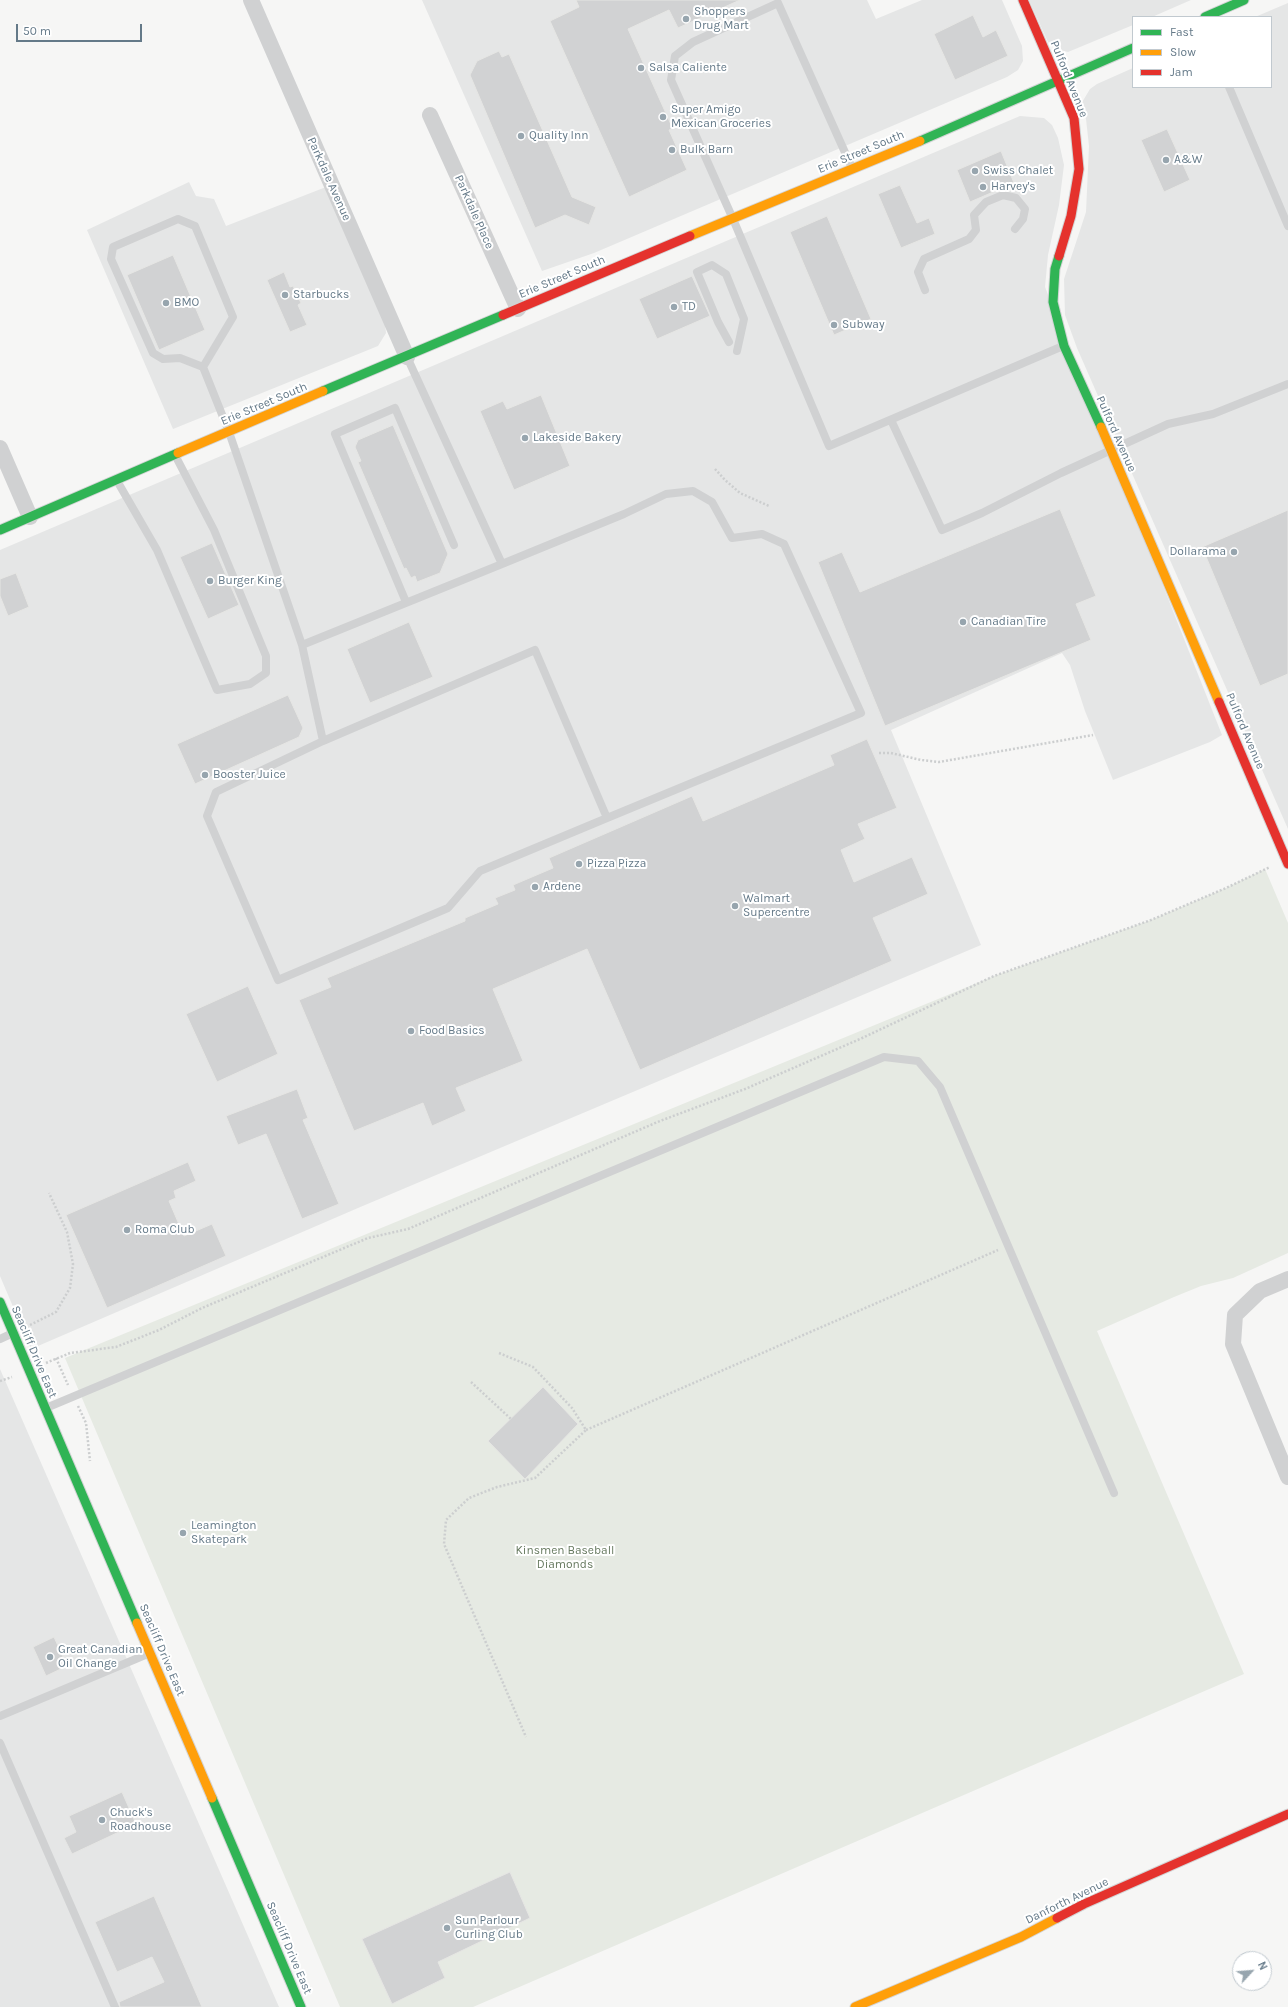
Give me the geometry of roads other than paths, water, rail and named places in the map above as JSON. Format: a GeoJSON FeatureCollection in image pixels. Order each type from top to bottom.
{"type":"FeatureCollection","features":[{"type":"Feature","properties":{"kind":"main road","name":"Pulford Avenue"},"geometry":{"type":"LineString","coordinates":[[1023,0],[1074,118],[1079,169],[1071,216],[1055,269],[1054,302],[1064,346],[1111,450],[1287,861]]}},
{"type":"Feature","properties":{"kind":"main road"},"geometry":{"type":"LineString","coordinates":[[1207,16],[1244,0]]}},
{"type":"Feature","properties":{"kind":"main road","name":"Erie Street South"},"geometry":{"type":"LineString","coordinates":[[0,530],[116,479],[853,169],[1058,79],[1132,48]]}},
{"type":"Feature","properties":{"kind":"main road","name":"Seacliff Drive East"},"geometry":{"type":"LineString","coordinates":[[0,1302],[302,2007]]}},
{"type":"Feature","properties":{"kind":"main road","name":"Danforth Avenue"},"geometry":{"type":"LineString","coordinates":[[855,2007],[1022,1937],[1084,1904],[1288,1814]]}},
{"type":"Feature","properties":{"kind":"street","name":"Parkdale Avenue"},"geometry":{"type":"LineString","coordinates":[[251,0],[407,357]]}},
{"type":"Feature","properties":{"kind":"street","name":"Parkdale Place"},"geometry":{"type":"LineString","coordinates":[[430,115],[518,309]]}},
{"type":"Feature","properties":{"kind":"street"},"geometry":{"type":"LineString","coordinates":[[0,448],[30,517]]}},
{"type":"Feature","properties":{"kind":"street"},"geometry":{"type":"LineString","coordinates":[[1288,1279],[1260,1291],[1235,1315],[1233,1344],[1288,1476]]}},
{"type":"Feature","properties":{"kind":"lane"},"geometry":{"type":"LineString","coordinates":[[853,169],[778,3],[693,42],[674,56],[671,80],[733,219],[829,446],[1064,346]]}},
{"type":"Feature","properties":{"kind":"lane"},"geometry":{"type":"LineString","coordinates":[[1229,88],[1288,226]]}},
{"type":"Feature","properties":{"kind":"lane"},"geometry":{"type":"LineString","coordinates":[[925,290],[918,272],[924,259],[969,239],[976,230],[974,215],[986,202],[1003,195],[1016,198],[1025,209],[1023,219],[1014,229]]}},
{"type":"Feature","properties":{"kind":"lane"},"geometry":{"type":"LineString","coordinates":[[203,367],[233,317],[195,226],[178,219],[113,247],[111,259],[152,353],[163,358],[180,358],[203,367],[229,432],[302,645],[323,741]]}},
{"type":"Feature","properties":{"kind":"lane"},"geometry":{"type":"LineString","coordinates":[[729,342],[718,322],[697,272],[712,265],[726,274],[744,319],[737,351]]}},
{"type":"Feature","properties":{"kind":"lane"},"geometry":{"type":"LineString","coordinates":[[407,357],[502,564]]}},
{"type":"Feature","properties":{"kind":"lane"},"geometry":{"type":"LineString","coordinates":[[891,420],[942,530],[982,513],[1168,424],[1213,414],[1288,384]]}},
{"type":"Feature","properties":{"kind":"lane"},"geometry":{"type":"LineString","coordinates":[[406,602],[335,434],[395,408],[454,545]]}},
{"type":"Feature","properties":{"kind":"lane"},"geometry":{"type":"LineString","coordinates":[[116,479],[157,550],[217,690],[250,684],[266,673],[266,656],[233,572],[214,530],[198,502],[175,455]]}},
{"type":"Feature","properties":{"kind":"lane"},"geometry":{"type":"LineString","coordinates":[[302,645],[624,514],[666,494],[693,491],[712,502],[732,538],[762,534],[784,544],[861,713],[480,871],[448,908],[278,980],[207,816],[216,792],[323,741],[535,650],[607,818]]}},
{"type":"Feature","properties":{"kind":"lane"},"geometry":{"type":"LineString","coordinates":[[45,1409],[884,1057],[918,1061],[940,1087],[1114,1493]]}},
{"type":"Feature","properties":{"kind":"lane"},"geometry":{"type":"LineString","coordinates":[[0,1339],[14,1333]]}},
{"type":"Feature","properties":{"kind":"lane"},"geometry":{"type":"LineString","coordinates":[[0,1716],[151,1653]]}},
{"type":"Feature","properties":{"kind":"lane"},"geometry":{"type":"LineString","coordinates":[[0,1743],[115,2007]]}},
{"type":"Feature","properties":{"kind":"place","name":"Shoppers Drug Mart"},"geometry":{"type":"Point","coordinates":[686,19]}},
{"type":"Feature","properties":{"kind":"place","name":"Salsa Caliente"},"geometry":{"type":"Point","coordinates":[641,68]}},
{"type":"Feature","properties":{"kind":"place","name":"Super Amigo Mexican Groceries"},"geometry":{"type":"Point","coordinates":[663,117]}},
{"type":"Feature","properties":{"kind":"place","name":"Quality Inn"},"geometry":{"type":"Point","coordinates":[521,136]}},
{"type":"Feature","properties":{"kind":"place","name":"Bulk Barn"},"geometry":{"type":"Point","coordinates":[672,150]}},
{"type":"Feature","properties":{"kind":"place","name":"A&W"},"geometry":{"type":"Point","coordinates":[1166,160]}},
{"type":"Feature","properties":{"kind":"place","name":"Swiss Chalet"},"geometry":{"type":"Point","coordinates":[975,171]}},
{"type":"Feature","properties":{"kind":"place","name":"Harvey's"},"geometry":{"type":"Point","coordinates":[983,187]}},
{"type":"Feature","properties":{"kind":"place","name":"Starbucks"},"geometry":{"type":"Point","coordinates":[285,295]}},
{"type":"Feature","properties":{"kind":"place","name":"BMO"},"geometry":{"type":"Point","coordinates":[166,303]}},
{"type":"Feature","properties":{"kind":"place","name":"TD"},"geometry":{"type":"Point","coordinates":[674,307]}},
{"type":"Feature","properties":{"kind":"place","name":"Subway"},"geometry":{"type":"Point","coordinates":[834,325]}},
{"type":"Feature","properties":{"kind":"place","name":"Lakeside Bakery"},"geometry":{"type":"Point","coordinates":[525,438]}},
{"type":"Feature","properties":{"kind":"place","name":"Dollarama"},"geometry":{"type":"Point","coordinates":[1234,552]}},
{"type":"Feature","properties":{"kind":"place","name":"Burger King"},"geometry":{"type":"Point","coordinates":[210,581]}},
{"type":"Feature","properties":{"kind":"place","name":"Canadian Tire"},"geometry":{"type":"Point","coordinates":[963,622]}},
{"type":"Feature","properties":{"kind":"place","name":"Booster Juice"},"geometry":{"type":"Point","coordinates":[205,775]}},
{"type":"Feature","properties":{"kind":"place","name":"Pizza Pizza"},"geometry":{"type":"Point","coordinates":[579,864]}},
{"type":"Feature","properties":{"kind":"place","name":"Ardene"},"geometry":{"type":"Point","coordinates":[535,887]}},
{"type":"Feature","properties":{"kind":"place","name":"Walmart Supercentre"},"geometry":{"type":"Point","coordinates":[735,906]}},
{"type":"Feature","properties":{"kind":"place","name":"Food Basics"},"geometry":{"type":"Point","coordinates":[411,1031]}},
{"type":"Feature","properties":{"kind":"place","name":"Roma Club"},"geometry":{"type":"Point","coordinates":[127,1230]}},
{"type":"Feature","properties":{"kind":"place","name":"Leamington Skatepark"},"geometry":{"type":"Point","coordinates":[183,1533]}},
{"type":"Feature","properties":{"kind":"place","name":"Great Canadian Oil Change"},"geometry":{"type":"Point","coordinates":[50,1657]}},
{"type":"Feature","properties":{"kind":"place","name":"Chuck's Roadhouse"},"geometry":{"type":"Point","coordinates":[102,1820]}},
{"type":"Feature","properties":{"kind":"place","name":"Sun Parlour Curling Club"},"geometry":{"type":"Point","coordinates":[447,1928]}},
{"type":"Feature","properties":{"kind":"park label","name":"Kinsmen Baseball Diamonds"},"geometry":{"type":"Point","coordinates":[565,1558]}}]}
